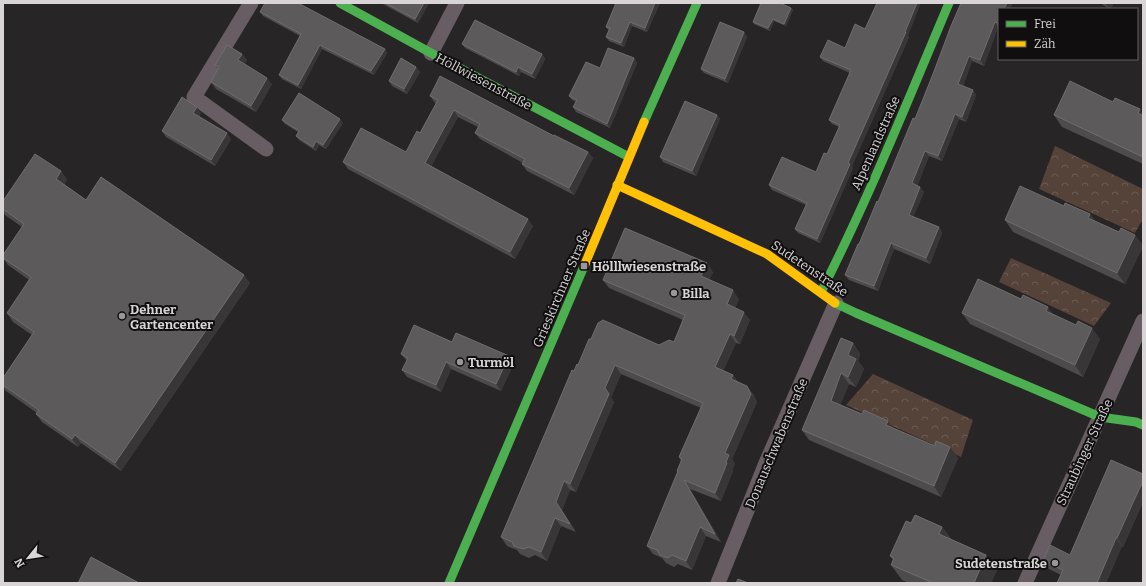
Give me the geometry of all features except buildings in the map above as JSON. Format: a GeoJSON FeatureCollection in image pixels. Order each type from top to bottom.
{"type":"FeatureCollection","features":[{"type":"Feature","properties":{"kind":"street"},"geometry":{"type":"LineString","coordinates":[[251,3],[194,97],[266,149]]}},
{"type":"Feature","properties":{"kind":"street","name":"Höllwiesenstraße"},"geometry":{"type":"LineString","coordinates":[[340,3],[628,157]]}},
{"type":"Feature","properties":{"kind":"street"},"geometry":{"type":"LineString","coordinates":[[431,53],[458,3]]}},
{"type":"Feature","properties":{"kind":"street","name":"Grieskirchner Straße"},"geometry":{"type":"LineString","coordinates":[[449,583],[557,332],[628,157],[697,3]]}},
{"type":"Feature","properties":{"kind":"street","name":"Alpenlandstraße"},"geometry":{"type":"LineString","coordinates":[[821,292],[837,261],[896,130],[948,3]]}},
{"type":"Feature","properties":{"kind":"street","name":"Sudetenstraße"},"geometry":{"type":"LineString","coordinates":[[617,185],[767,254],[836,303],[870,319],[1100,417],[1136,422],[1143,425]]}},
{"type":"Feature","properties":{"kind":"street","name":"Donauschwabenstraße"},"geometry":{"type":"LineString","coordinates":[[718,583],[766,463],[836,303]]}},
{"type":"Feature","properties":{"kind":"street","name":"Straubinger Straße"},"geometry":{"type":"LineString","coordinates":[[1025,583],[1143,321]]}},
{"type":"Feature","properties":{"kind":"green space"},"geometry":{"type":"Polygon","coordinates":[[[1055,146],[1143,189],[1143,219],[1135,233],[1039,189],[1055,146]]]}},
{"type":"Feature","properties":{"kind":"green space"},"geometry":{"type":"Polygon","coordinates":[[[1011,258],[1111,303],[1094,326],[999,282],[1011,258]]]}},
{"type":"Feature","properties":{"kind":"green space"},"geometry":{"type":"Polygon","coordinates":[[[873,374],[973,420],[961,457],[846,405],[873,374]]]}},
{"type":"Feature","properties":{"kind":"traffic: fast"},"geometry":{"type":"LineString","coordinates":[[340,3],[431,53],[629,157]]}},
{"type":"Feature","properties":{"kind":"traffic: fast"},"geometry":{"type":"LineString","coordinates":[[644,122],[697,3]]}},
{"type":"Feature","properties":{"kind":"traffic: fast"},"geometry":{"type":"LineString","coordinates":[[821,292],[872,185],[949,3]]}},
{"type":"Feature","properties":{"kind":"traffic: fast"},"geometry":{"type":"LineString","coordinates":[[449,583],[585,264]]}},
{"type":"Feature","properties":{"kind":"traffic: fast"},"geometry":{"type":"LineString","coordinates":[[835,303],[1100,417],[1136,422],[1143,425]]}},
{"type":"Feature","properties":{"kind":"traffic: slow"},"geometry":{"type":"LineString","coordinates":[[585,264],[644,122]]}},
{"type":"Feature","properties":{"kind":"traffic: slow"},"geometry":{"type":"LineString","coordinates":[[617,185],[767,254],[835,303]]}},
{"type":"Feature","properties":{"kind":"place","name":"Hölllwiesenstraße"},"geometry":{"type":"Point","coordinates":[584,266]}},
{"type":"Feature","properties":{"kind":"place","name":"Billa"},"geometry":{"type":"Point","coordinates":[674,293]}},
{"type":"Feature","properties":{"kind":"place","name":"Dehner Gartencenter"},"geometry":{"type":"Point","coordinates":[122,316]}},
{"type":"Feature","properties":{"kind":"place","name":"Turmöl"},"geometry":{"type":"Point","coordinates":[460,362]}},
{"type":"Feature","properties":{"kind":"place","name":"Sudetenstraße"},"geometry":{"type":"Point","coordinates":[1055,563]}}]}
